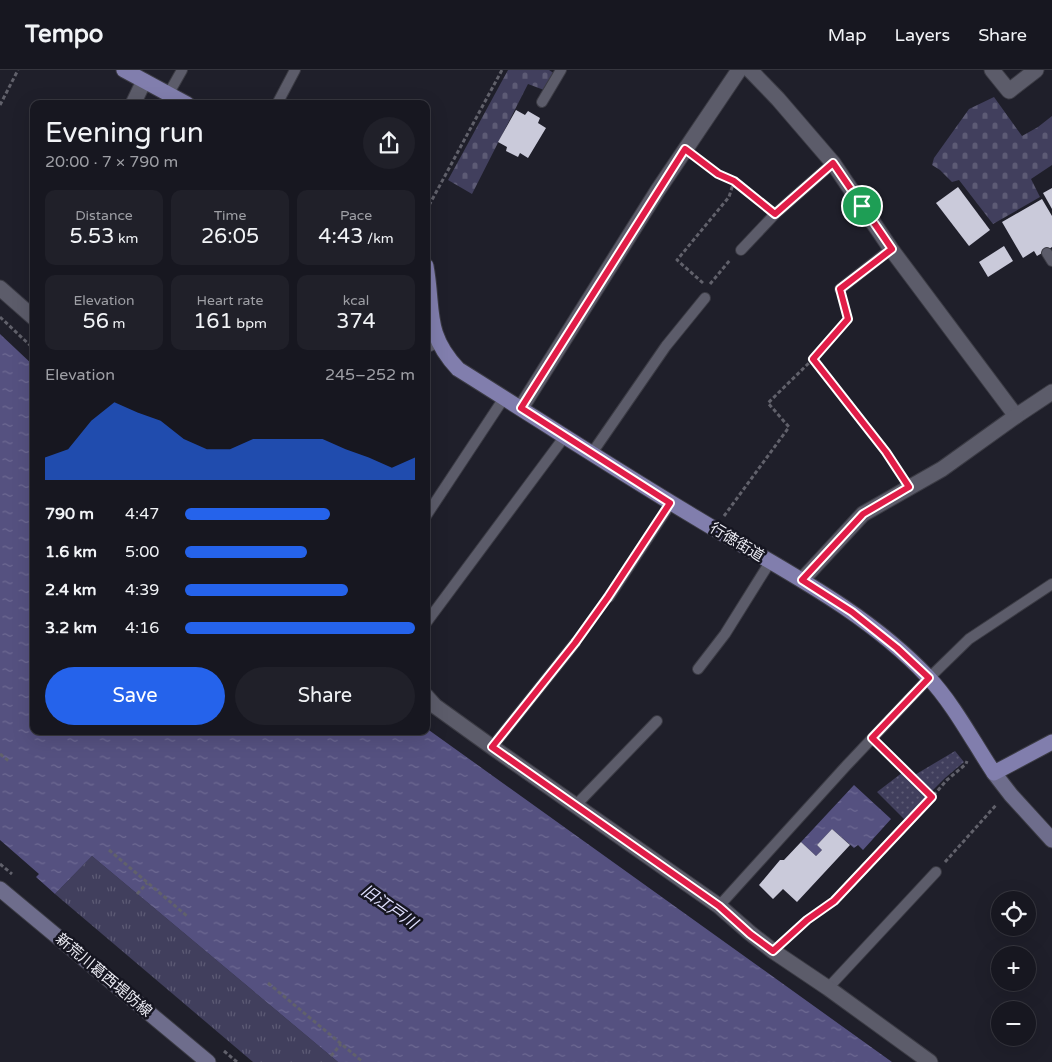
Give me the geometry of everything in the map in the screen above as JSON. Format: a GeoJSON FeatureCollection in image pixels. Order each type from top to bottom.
{"type":"FeatureCollection","features":[{"type":"Feature","properties":{"kind":"main road"},"geometry":{"type":"LineString","coordinates":[[124,70],[181,100]]}},
{"type":"Feature","properties":{"kind":"main road","name":"行徳街道"},"geometry":{"type":"LineString","coordinates":[[430,308],[432,343],[458,369],[670,503],[802,580],[852,612],[897,648],[929,678],[959,719],[994,773],[1011,795],[1052,840]]}},
{"type":"Feature","properties":{"kind":"main road"},"geometry":{"type":"LineString","coordinates":[[994,773],[1052,742]]}},
{"type":"Feature","properties":{"kind":"main road","name":"新荒川葛西堤防線"},"geometry":{"type":"LineString","coordinates":[[0,889],[208,1062]]}},
{"type":"Feature","properties":{"kind":"street"},"geometry":{"type":"LineString","coordinates":[[521,408],[685,149],[739,70]]}},
{"type":"Feature","properties":{"kind":"street"},"geometry":{"type":"LineString","coordinates":[[750,70],[778,99],[833,163],[892,249],[1016,416]]}},
{"type":"Feature","properties":{"kind":"street"},"geometry":{"type":"LineString","coordinates":[[992,70],[1009,91],[1036,70]]}},
{"type":"Feature","properties":{"kind":"street"},"geometry":{"type":"LineString","coordinates":[[135,100],[144,81]]}},
{"type":"Feature","properties":{"kind":"street"},"geometry":{"type":"LineString","coordinates":[[0,288],[30,309]]}},
{"type":"Feature","properties":{"kind":"street"},"geometry":{"type":"LineString","coordinates":[[802,580],[863,514],[942,469],[1052,392]]}},
{"type":"Feature","properties":{"kind":"street"},"geometry":{"type":"LineString","coordinates":[[430,700],[492,747],[719,906],[750,934],[930,1062]]}},
{"type":"Feature","properties":{"kind":"lane"},"geometry":{"type":"LineString","coordinates":[[170,93],[182,70]]}},
{"type":"Feature","properties":{"kind":"lane"},"geometry":{"type":"LineString","coordinates":[[279,100],[295,70]]}},
{"type":"Feature","properties":{"kind":"lane"},"geometry":{"type":"LineString","coordinates":[[542,102],[561,70]]}},
{"type":"Feature","properties":{"kind":"lane"},"geometry":{"type":"LineString","coordinates":[[741,250],[775,214],[833,163]]}},
{"type":"Feature","properties":{"kind":"lane"},"geometry":{"type":"LineString","coordinates":[[840,289],[892,249]]}},
{"type":"Feature","properties":{"kind":"lane"},"geometry":{"type":"LineString","coordinates":[[592,453],[666,346],[705,298]]}},
{"type":"Feature","properties":{"kind":"lane"},"geometry":{"type":"LineString","coordinates":[[430,510],[504,398]]}},
{"type":"Feature","properties":{"kind":"lane"},"geometry":{"type":"LineString","coordinates":[[430,618],[565,436]]}},
{"type":"Feature","properties":{"kind":"lane"},"geometry":{"type":"LineString","coordinates":[[608,597],[670,503]]}},
{"type":"Feature","properties":{"kind":"lane"},"geometry":{"type":"LineString","coordinates":[[698,669],[725,634],[770,562]]}},
{"type":"Feature","properties":{"kind":"lane"},"geometry":{"type":"LineString","coordinates":[[719,906],[872,738],[969,639],[1052,584]]}},
{"type":"Feature","properties":{"kind":"lane"},"geometry":{"type":"LineString","coordinates":[[492,747],[575,643]]}},
{"type":"Feature","properties":{"kind":"lane"},"geometry":{"type":"LineString","coordinates":[[576,805],[657,721]]}},
{"type":"Feature","properties":{"kind":"lane"},"geometry":{"type":"LineString","coordinates":[[828,988],[936,872]]}},
{"type":"Feature","properties":{"kind":"path"},"geometry":{"type":"LineString","coordinates":[[0,105],[18,70]]}},
{"type":"Feature","properties":{"kind":"path"},"geometry":{"type":"LineString","coordinates":[[430,204],[502,70]]}},
{"type":"Feature","properties":{"kind":"path"},"geometry":{"type":"LineString","coordinates":[[685,149],[718,174],[734,181],[775,214]]}},
{"type":"Feature","properties":{"kind":"path"},"geometry":{"type":"LineString","coordinates":[[734,181],[729,197],[677,260],[707,287],[741,250]]}},
{"type":"Feature","properties":{"kind":"path"},"geometry":{"type":"LineString","coordinates":[[714,529],[789,428],[768,403],[813,359],[848,319],[840,289]]}},
{"type":"Feature","properties":{"kind":"path"},"geometry":{"type":"LineString","coordinates":[[0,317],[30,345]]}},
{"type":"Feature","properties":{"kind":"path"},"geometry":{"type":"LineString","coordinates":[[813,359],[886,452],[909,487]]}},
{"type":"Feature","properties":{"kind":"path"},"geometry":{"type":"LineString","coordinates":[[575,643],[608,597]]}},
{"type":"Feature","properties":{"kind":"path"},"geometry":{"type":"LineString","coordinates":[[872,738],[932,797]]}},
{"type":"Feature","properties":{"kind":"path"},"geometry":{"type":"LineString","coordinates":[[0,754],[10,762]]}},
{"type":"Feature","properties":{"kind":"path"},"geometry":{"type":"LineString","coordinates":[[773,951],[807,920],[834,901],[947,780],[966,764],[968,756]]}},
{"type":"Feature","properties":{"kind":"path"},"geometry":{"type":"LineString","coordinates":[[936,872],[1000,800]]}},
{"type":"Feature","properties":{"kind":"path"},"geometry":{"type":"LineString","coordinates":[[108,850],[187,916]]}},
{"type":"Feature","properties":{"kind":"path"},"geometry":{"type":"LineString","coordinates":[[137,894],[147,883]]}},
{"type":"Feature","properties":{"kind":"path"},"geometry":{"type":"LineString","coordinates":[[268,984],[363,1062]]}},
{"type":"Feature","properties":{"kind":"path"},"geometry":{"type":"LineString","coordinates":[[331,1056],[341,1044]]}},
{"type":"Feature","properties":{"kind":"green space"},"geometry":{"type":"Polygon","coordinates":[[[508,70],[549,70],[555,74],[544,90],[528,84],[472,194],[448,180],[508,70]]]}},
{"type":"Feature","properties":{"kind":"green space"},"geometry":{"type":"Polygon","coordinates":[[[994,97],[1022,136],[1052,116],[1052,165],[1031,179],[1040,197],[993,224],[959,180],[952,182],[932,165],[934,158],[969,109],[994,97]]]}},
{"type":"Feature","properties":{"kind":"green space"},"geometry":{"type":"Polygon","coordinates":[[[955,751],[964,762],[904,819],[877,792],[907,769],[913,776],[955,751]]]}},
{"type":"Feature","properties":{"kind":"green space"},"geometry":{"type":"Polygon","coordinates":[[[92,856],[338,1062],[253,1062],[55,894],[92,856]]]}},
{"type":"Feature","properties":{"kind":"water","name":"旧江戸川"},"geometry":{"type":"Polygon","coordinates":[[[0,334],[30,362],[30,735],[430,735],[430,731],[892,1062],[338,1062],[92,856],[55,894],[36,877],[39,874],[0,840],[0,334]]]}},
{"type":"Feature","properties":{"kind":"water"},"geometry":{"type":"Polygon","coordinates":[[[854,785],[891,819],[863,850],[858,845],[854,848],[832,829],[817,845],[822,850],[816,856],[801,842],[854,785]]]}},
{"type":"Feature","properties":{"kind":"building"},"geometry":{"type":"Polygon","coordinates":[[[516,110],[525,115],[528,111],[540,118],[538,123],[546,128],[528,158],[520,153],[518,157],[506,151],[507,147],[498,142],[516,110]]]}},
{"type":"Feature","properties":{"kind":"building"},"geometry":{"type":"Polygon","coordinates":[[[958,187],[990,230],[969,246],[936,203],[958,187]]]}},
{"type":"Feature","properties":{"kind":"building"},"geometry":{"type":"Polygon","coordinates":[[[1052,188],[1052,209],[1043,193],[1052,188]]]}},
{"type":"Feature","properties":{"kind":"building"},"geometry":{"type":"Polygon","coordinates":[[[1042,199],[1052,216],[1052,247],[1037,256],[1034,251],[1023,258],[1002,222],[1042,199]]]}},
{"type":"Feature","properties":{"kind":"building"},"geometry":{"type":"Polygon","coordinates":[[[1004,246],[1013,261],[988,277],[979,262],[1004,246]]]}},
{"type":"Feature","properties":{"kind":"building"},"geometry":{"type":"Polygon","coordinates":[[[832,829],[850,845],[797,902],[783,889],[773,899],[759,885],[780,860],[784,860],[801,842],[816,856],[822,850],[817,845],[832,829]]]}},
{"type":"Feature","properties":{"kind":"route"},"geometry":{"type":"LineString","coordinates":[[685,149],[718,174],[734,181],[775,214],[833,163],[862,206],[892,249],[840,289],[848,319],[813,359],[886,452],[909,487],[863,514],[802,580],[852,612],[897,648],[929,678],[872,738],[932,797],[903,830],[834,901],[807,920],[773,951],[750,934],[719,906],[492,747],[575,643],[670,503],[521,408],[685,149]]}}]}
